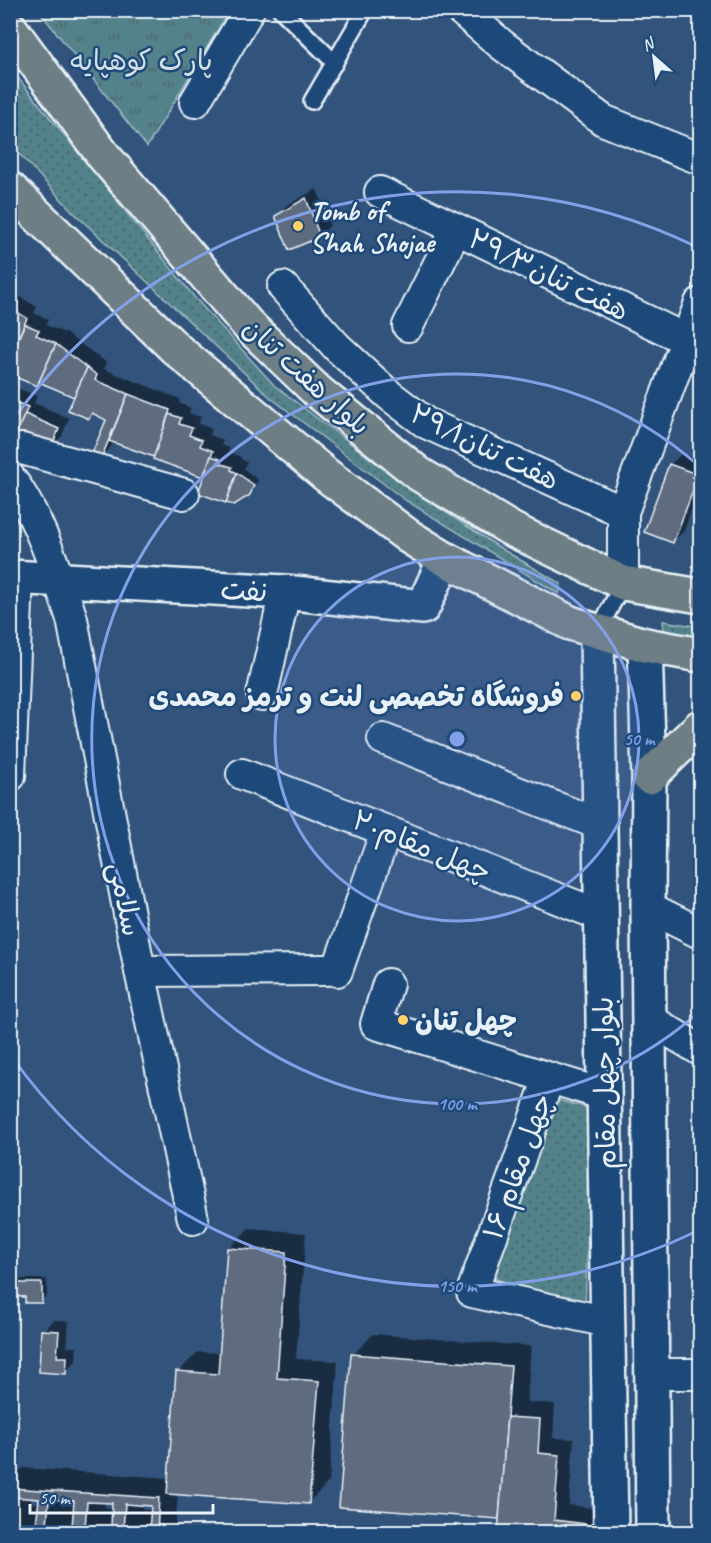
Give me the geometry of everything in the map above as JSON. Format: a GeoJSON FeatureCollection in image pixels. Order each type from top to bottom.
{"type":"FeatureCollection","features":[{"type":"Feature","properties":{"kind":"main road","name":"بلوار هفت تنان"},"geometry":{"type":"LineString","coordinates":[[10,28],[103,155],[248,325],[317,391],[419,474],[511,529],[623,583],[700,596]]}},
{"type":"Feature","properties":{"kind":"main road"},"geometry":{"type":"LineString","coordinates":[[10,189],[176,349],[326,475],[408,536],[445,559],[570,623],[597,633],[645,645],[700,655]]}},
{"type":"Feature","properties":{"kind":"main road","name":"نفت"},"geometry":{"type":"LineString","coordinates":[[14,577],[285,592],[423,607],[445,559]]}},
{"type":"Feature","properties":{"kind":"main road","name":"بلوار چهل مقام"},"geometry":{"type":"LineString","coordinates":[[597,633],[611,1533]]}},
{"type":"Feature","properties":{"kind":"main road","name":"بلوار چهل مقام"},"geometry":{"type":"LineString","coordinates":[[645,645],[649,777],[648,953],[653,1533]]}},
{"type":"Feature","properties":{"kind":"main road"},"geometry":{"type":"LineString","coordinates":[[649,777],[700,727]]}},
{"type":"Feature","properties":{"kind":"main road"},"geometry":{"type":"LineString","coordinates":[[602,953],[648,953]]}},
{"type":"Feature","properties":{"kind":"street"},"geometry":{"type":"LineString","coordinates":[[195,102],[249,10]]}},
{"type":"Feature","properties":{"kind":"street"},"geometry":{"type":"LineString","coordinates":[[461,10],[502,45],[603,120],[700,159]]}},
{"type":"Feature","properties":{"kind":"street","name":"۲۹/۳هفت تنان"},"geometry":{"type":"LineString","coordinates":[[380,192],[687,340]]}},
{"type":"Feature","properties":{"kind":"street"},"geometry":{"type":"LineString","coordinates":[[408,326],[456,229]]}},
{"type":"Feature","properties":{"kind":"street","name":"۲۹/۱هفت تنان"},"geometry":{"type":"LineString","coordinates":[[283,287],[337,346],[389,395],[426,423],[623,512]]}},
{"type":"Feature","properties":{"kind":"street"},"geometry":{"type":"LineString","coordinates":[[623,583],[623,512],[700,303]]}},
{"type":"Feature","properties":{"kind":"street"},"geometry":{"type":"LineString","coordinates":[[10,450],[22,450],[184,494]]}},
{"type":"Feature","properties":{"kind":"street","name":"سلامی"},"geometry":{"type":"LineString","coordinates":[[10,478],[24,495],[59,580],[72,619],[140,971],[193,1219]]}},
{"type":"Feature","properties":{"kind":"street"},"geometry":{"type":"LineString","coordinates":[[10,776],[14,577]]}},
{"type":"Feature","properties":{"kind":"street"},"geometry":{"type":"LineString","coordinates":[[262,695],[285,592]]}},
{"type":"Feature","properties":{"kind":"street"},"geometry":{"type":"LineString","coordinates":[[383,739],[601,825]]}},
{"type":"Feature","properties":{"kind":"street","name":"چهل مقام۲۰"},"geometry":{"type":"LineString","coordinates":[[242,774],[602,916]]}},
{"type":"Feature","properties":{"kind":"street"},"geometry":{"type":"LineString","coordinates":[[140,971],[332,971],[386,831]]}},
{"type":"Feature","properties":{"kind":"street"},"geometry":{"type":"LineString","coordinates":[[648,907],[700,933]]}},
{"type":"Feature","properties":{"kind":"street"},"geometry":{"type":"LineString","coordinates":[[388,984],[376,1024],[604,1095]]}},
{"type":"Feature","properties":{"kind":"street"},"geometry":{"type":"LineString","coordinates":[[649,1019],[700,1050]]}},
{"type":"Feature","properties":{"kind":"street","name":"چهل مقام ۱۶"},"geometry":{"type":"LineString","coordinates":[[549,1078],[471,1292],[608,1322]]}},
{"type":"Feature","properties":{"kind":"street"},"geometry":{"type":"LineString","coordinates":[[651,1374],[700,1374]]}},
{"type":"Feature","properties":{"kind":"lane"},"geometry":{"type":"LineString","coordinates":[[281,10],[335,63]]}},
{"type":"Feature","properties":{"kind":"lane"},"geometry":{"type":"LineString","coordinates":[[312,102],[365,10]]}},
{"type":"Feature","properties":{"kind":"lane"},"geometry":{"type":"LineString","coordinates":[[597,633],[623,583]]}},
{"type":"Feature","properties":{"kind":"green space","name":"پارک کوهپایه"},"geometry":{"type":"Polygon","coordinates":[[[39,11],[229,11],[147,147],[39,11]]]}},
{"type":"Feature","properties":{"kind":"green space"},"geometry":{"type":"Polygon","coordinates":[[[10,68],[196,299],[275,386],[410,489],[505,551],[561,584],[559,594],[405,500],[271,398],[73,212],[11,145],[10,68]]]}},
{"type":"Feature","properties":{"kind":"green space"},"geometry":{"type":"Polygon","coordinates":[[[663,621],[700,627],[700,639],[664,632],[663,621]]]}},
{"type":"Feature","properties":{"kind":"green space"},"geometry":{"type":"Polygon","coordinates":[[[558,1100],[592,1109],[585,1308],[493,1278],[558,1100]]]}},
{"type":"Feature","properties":{"kind":"building","name":"Tomb of Shah Shojae"},"geometry":{"type":"Polygon","coordinates":[[[306,198],[320,237],[289,250],[275,216],[306,198]]]}},
{"type":"Feature","properties":{"kind":"building"},"geometry":{"type":"Polygon","coordinates":[[[10,308],[27,318],[13,350],[10,349],[10,308]]]}},
{"type":"Feature","properties":{"kind":"building"},"geometry":{"type":"Polygon","coordinates":[[[25,324],[39,330],[36,335],[56,344],[37,386],[10,375],[10,356],[25,324]]]}},
{"type":"Feature","properties":{"kind":"building"},"geometry":{"type":"Polygon","coordinates":[[[56,344],[87,368],[74,397],[39,382],[56,344]]]}},
{"type":"Feature","properties":{"kind":"building"},"geometry":{"type":"Polygon","coordinates":[[[87,368],[97,375],[95,380],[128,394],[100,461],[90,458],[106,420],[92,413],[89,419],[68,410],[87,368]]]}},
{"type":"Feature","properties":{"kind":"building"},"geometry":{"type":"Polygon","coordinates":[[[128,394],[170,410],[154,457],[109,441],[128,394]]]}},
{"type":"Feature","properties":{"kind":"building"},"geometry":{"type":"Polygon","coordinates":[[[10,400],[28,407],[12,444],[10,443],[10,400]]]}},
{"type":"Feature","properties":{"kind":"building"},"geometry":{"type":"Polygon","coordinates":[[[25,414],[59,429],[51,448],[14,438],[25,414]]]}},
{"type":"Feature","properties":{"kind":"building"},"geometry":{"type":"Polygon","coordinates":[[[169,414],[181,418],[179,424],[192,428],[189,435],[202,440],[200,446],[213,451],[203,477],[153,459],[169,414]]]}},
{"type":"Feature","properties":{"kind":"building"},"geometry":{"type":"Polygon","coordinates":[[[211,456],[220,459],[218,463],[232,467],[231,470],[237,473],[226,503],[198,493],[211,456]]]}},
{"type":"Feature","properties":{"kind":"building"},"geometry":{"type":"Polygon","coordinates":[[[669,464],[699,475],[673,543],[644,532],[669,464]]]}},
{"type":"Feature","properties":{"kind":"building"},"geometry":{"type":"Polygon","coordinates":[[[237,473],[254,485],[250,495],[234,505],[226,503],[237,473]]]}},
{"type":"Feature","properties":{"kind":"building"},"geometry":{"type":"Polygon","coordinates":[[[227,1248],[286,1252],[277,1378],[319,1381],[309,1504],[167,1494],[176,1371],[218,1374],[227,1248]]]}},
{"type":"Feature","properties":{"kind":"building"},"geometry":{"type":"Polygon","coordinates":[[[10,1283],[42,1283],[42,1303],[25,1303],[25,1297],[10,1296],[10,1283]]]}},
{"type":"Feature","properties":{"kind":"building"},"geometry":{"type":"Polygon","coordinates":[[[41,1330],[59,1331],[57,1357],[67,1357],[66,1374],[39,1372],[41,1330]]]}},
{"type":"Feature","properties":{"kind":"building"},"geometry":{"type":"Polygon","coordinates":[[[351,1354],[511,1366],[499,1519],[339,1507],[351,1354]]]}},
{"type":"Feature","properties":{"kind":"building"},"geometry":{"type":"Polygon","coordinates":[[[507,1417],[540,1419],[538,1453],[559,1455],[554,1520],[586,1524],[587,1532],[498,1532],[507,1417]]]}},
{"type":"Feature","properties":{"kind":"building"},"geometry":{"type":"Polygon","coordinates":[[[10,1488],[159,1498],[157,1532],[10,1532],[10,1488]],[[13,1497],[11,1522],[36,1524],[39,1499],[13,1497]],[[49,1499],[47,1525],[72,1527],[74,1501],[49,1499]],[[87,1502],[85,1527],[111,1528],[112,1503],[87,1502]],[[125,1504],[123,1530],[149,1531],[151,1506],[125,1504]]]}},
{"type":"Feature","properties":{"kind":"place","name":"Tomb of Shah Shojae"},"geometry":{"type":"Point","coordinates":[298,226]}},
{"type":"Feature","properties":{"kind":"place","name":"فروشگاه تخصصی لنت و ترمز محمدی"},"geometry":{"type":"Point","coordinates":[576,696]}},
{"type":"Feature","properties":{"kind":"place","name":"چهل تنان"},"geometry":{"type":"Point","coordinates":[403,1020]}}]}
